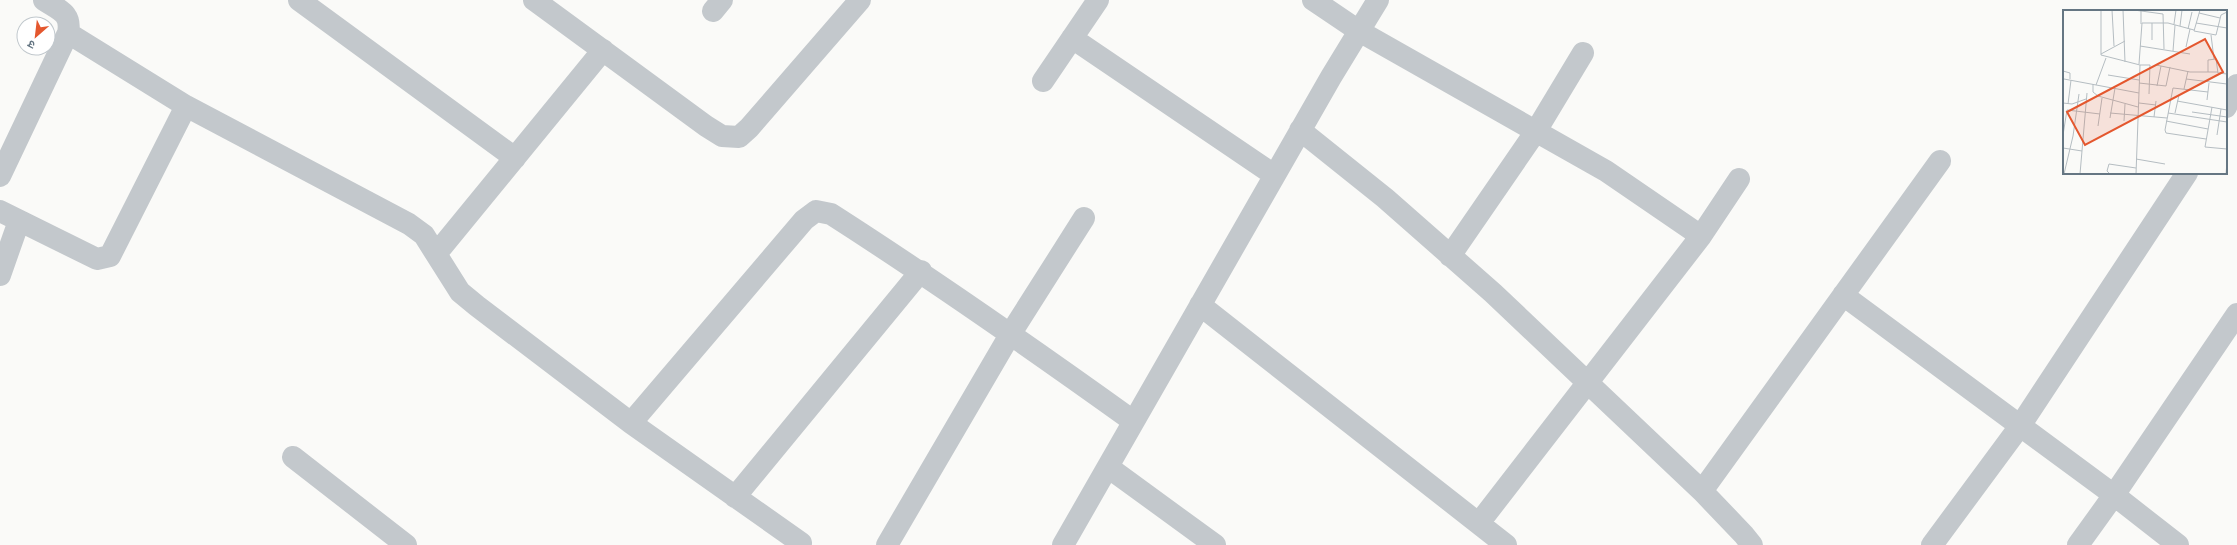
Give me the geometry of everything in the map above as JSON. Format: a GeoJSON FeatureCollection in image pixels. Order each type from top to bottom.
{"type":"FeatureCollection","features":[{"type":"Feature","properties":{"kind":"street"},"geometry":{"type":"LineString","coordinates":[[0,176],[68,32],[70,22],[66,15],[44,0]]}},
{"type":"Feature","properties":{"kind":"street"},"geometry":{"type":"LineString","coordinates":[[299,0],[515,158]]}},
{"type":"Feature","properties":{"kind":"street"},"geometry":{"type":"LineString","coordinates":[[534,0],[706,126],[722,136],[738,137],[749,128],[860,0]]}},
{"type":"Feature","properties":{"kind":"street"},"geometry":{"type":"LineString","coordinates":[[1043,81],[1098,0]]}},
{"type":"Feature","properties":{"kind":"street"},"geometry":{"type":"LineString","coordinates":[[1313,0],[1359,31],[1606,171],[1701,236]]}},
{"type":"Feature","properties":{"kind":"street"},"geometry":{"type":"LineString","coordinates":[[1063,545],[1300,130],[1378,0]]}},
{"type":"Feature","properties":{"kind":"street"},"geometry":{"type":"LineString","coordinates":[[68,32],[186,106],[409,224],[424,235],[460,292],[631,423],[801,543]]}},
{"type":"Feature","properties":{"kind":"street"},"geometry":{"type":"LineString","coordinates":[[1072,38],[1274,176]]}},
{"type":"Feature","properties":{"kind":"street"},"geometry":{"type":"LineString","coordinates":[[436,254],[603,50]]}},
{"type":"Feature","properties":{"kind":"street"},"geometry":{"type":"LineString","coordinates":[[1450,256],[1536,131],[1584,54]]}},
{"type":"Feature","properties":{"kind":"street"},"geometry":{"type":"LineString","coordinates":[[2227,105],[2237,85]]}},
{"type":"Feature","properties":{"kind":"street"},"geometry":{"type":"LineString","coordinates":[[0,211],[98,259],[110,256],[186,106]]}},
{"type":"Feature","properties":{"kind":"street"},"geometry":{"type":"LineString","coordinates":[[1300,130],[1385,198],[1589,383],[1702,491],[1752,545]]}},
{"type":"Feature","properties":{"kind":"street"},"geometry":{"type":"LineString","coordinates":[[1702,491],[1940,161]]}},
{"type":"Feature","properties":{"kind":"street"},"geometry":{"type":"LineString","coordinates":[[1932,545],[2020,426],[2187,174]]}},
{"type":"Feature","properties":{"kind":"street"},"geometry":{"type":"LineString","coordinates":[[1479,523],[1589,383],[1701,236],[1739,179]]}},
{"type":"Feature","properties":{"kind":"street"},"geometry":{"type":"LineString","coordinates":[[631,423],[804,220],[816,211],[831,214],[921,271],[1011,333],[1133,421]]}},
{"type":"Feature","properties":{"kind":"street"},"geometry":{"type":"LineString","coordinates":[[887,545],[1011,333],[1084,218]]}},
{"type":"Feature","properties":{"kind":"street"},"geometry":{"type":"LineString","coordinates":[[0,275],[19,221]]}},
{"type":"Feature","properties":{"kind":"street"},"geometry":{"type":"LineString","coordinates":[[735,496],[921,271]]}},
{"type":"Feature","properties":{"kind":"street"},"geometry":{"type":"LineString","coordinates":[[1843,295],[2114,495],[2178,545]]}},
{"type":"Feature","properties":{"kind":"street"},"geometry":{"type":"LineString","coordinates":[[1200,305],[1506,545]]}},
{"type":"Feature","properties":{"kind":"street"},"geometry":{"type":"LineString","coordinates":[[2078,545],[2114,495],[2237,314]]}},
{"type":"Feature","properties":{"kind":"street"},"geometry":{"type":"LineString","coordinates":[[293,457],[406,545]]}},
{"type":"Feature","properties":{"kind":"street"},"geometry":{"type":"LineString","coordinates":[[1108,467],[1215,545]]}}]}
